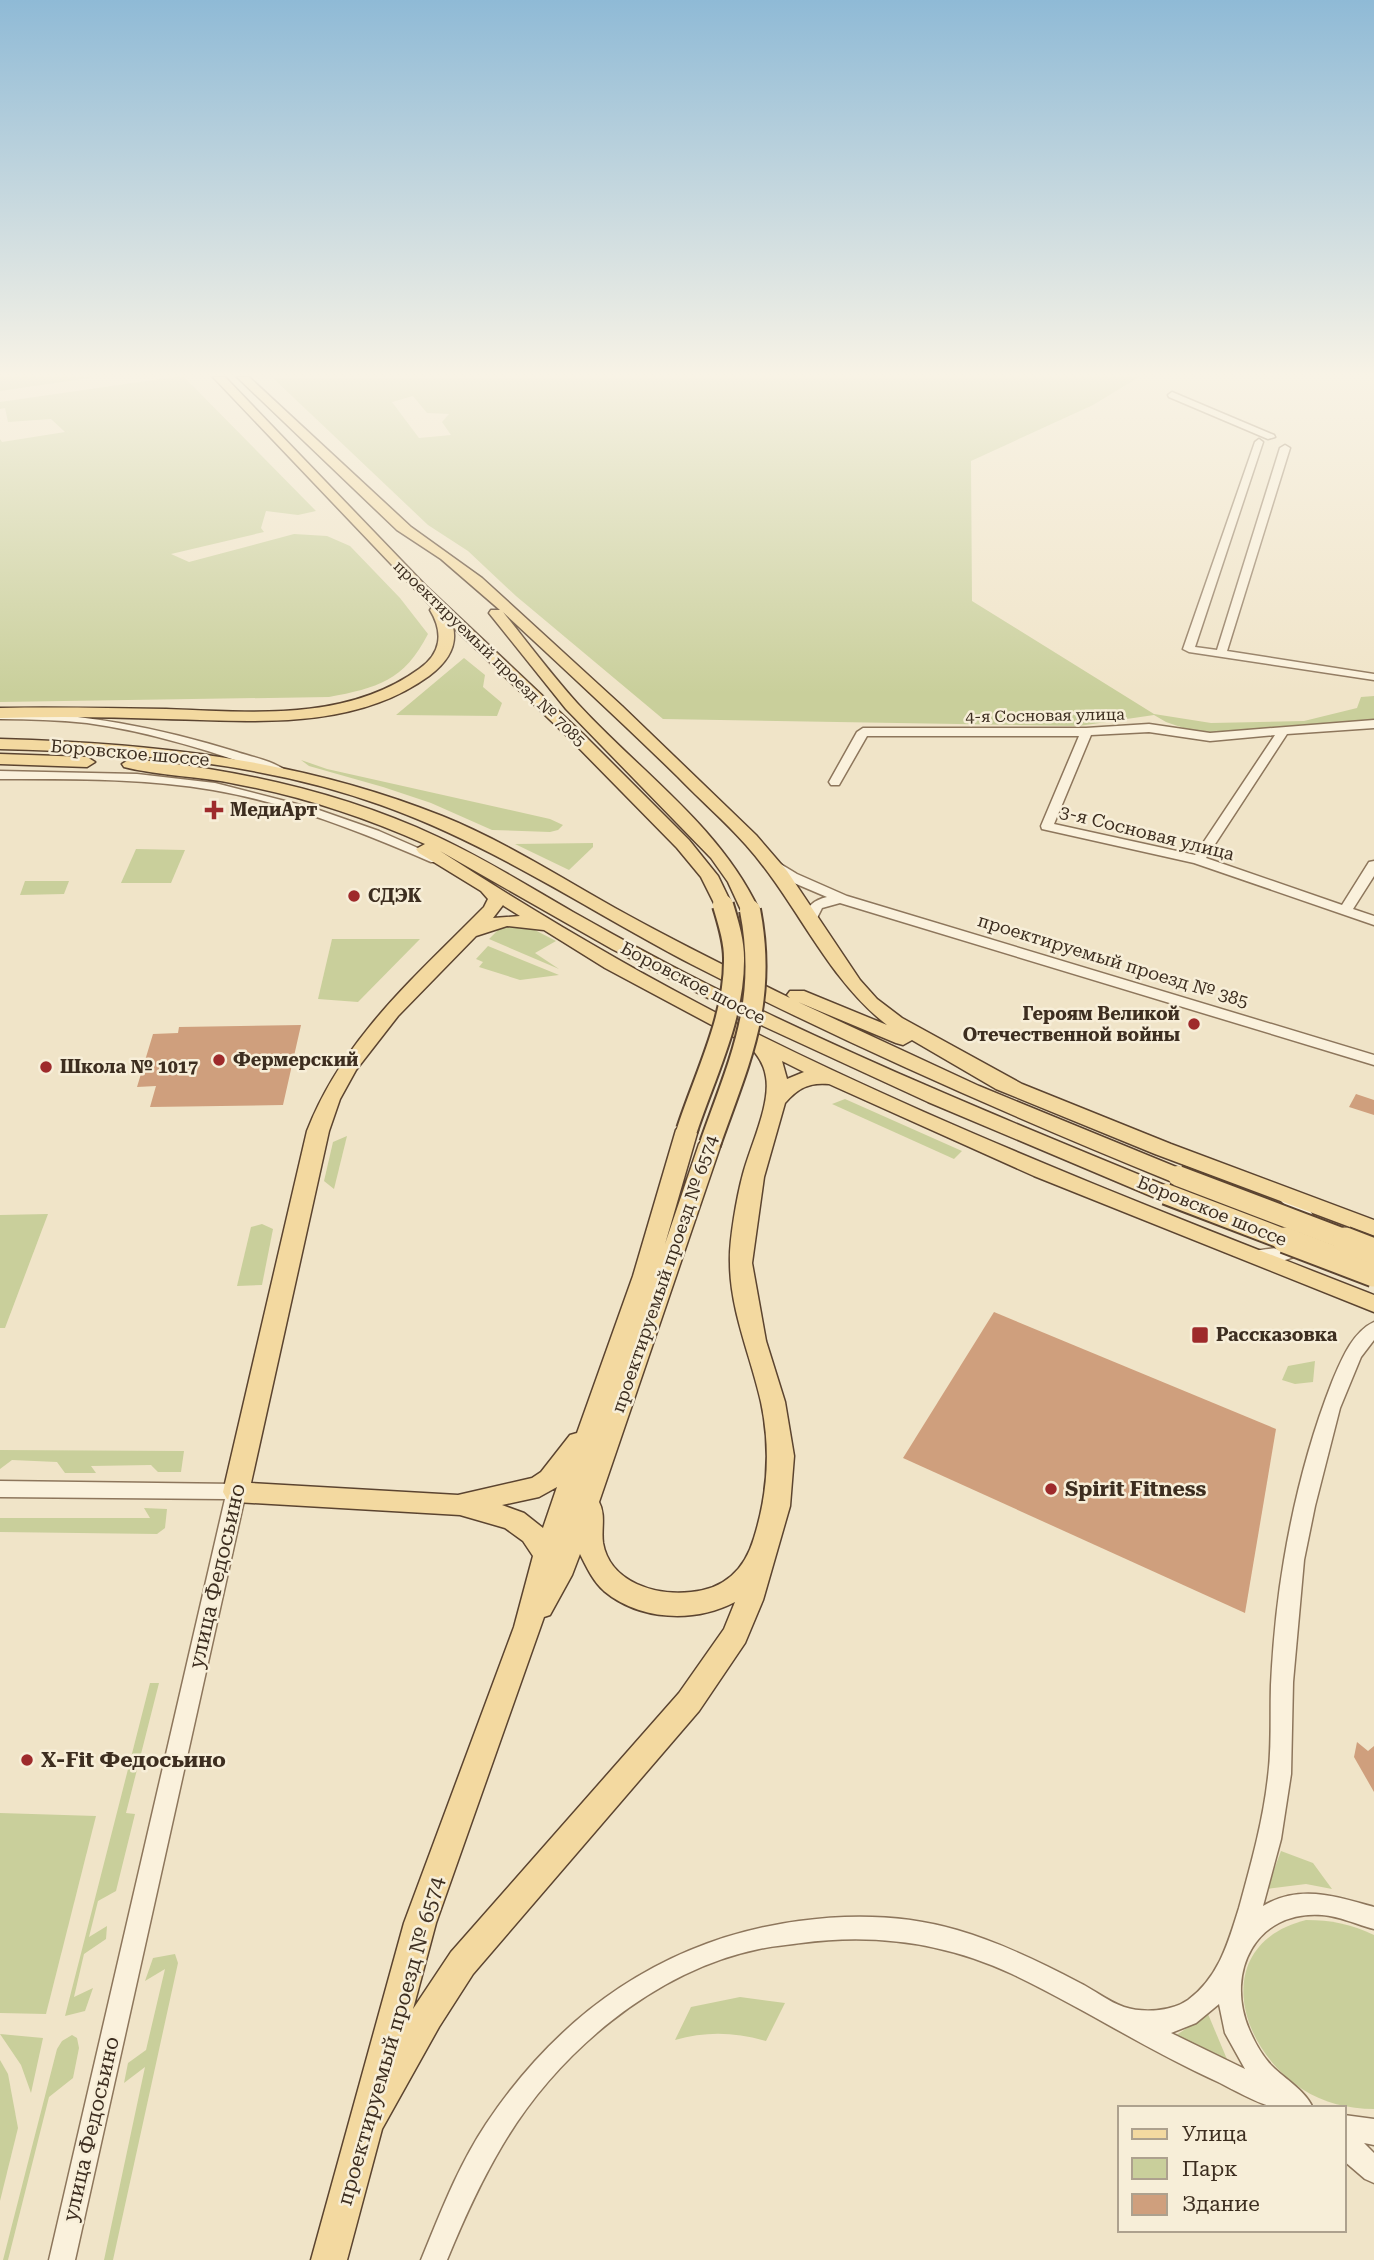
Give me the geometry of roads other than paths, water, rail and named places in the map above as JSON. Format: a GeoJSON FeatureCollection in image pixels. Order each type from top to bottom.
{"type":"FeatureCollection","features":[{"type":"Feature","properties":{"kind":"main road","name":"проектируемый проезд № 7085"},"geometry":{"type":"LineString","coordinates":[[319,482],[421,589],[567,728],[683,844],[709,876],[723,905]]}},
{"type":"Feature","properties":{"kind":"main road","name":"проектируемый проезд № 7085"},"geometry":{"type":"LineString","coordinates":[[354,482],[462,577],[484,600],[571,706],[717,853],[737,882],[750,910]]}},
{"type":"Feature","properties":{"kind":"main road"},"geometry":{"type":"LineString","coordinates":[[402,527],[477,580],[719,807],[765,857],[853,984],[870,1003],[895,1022],[1014,1088]]}},
{"type":"Feature","properties":{"kind":"main road"},"geometry":{"type":"LineString","coordinates":[[0,714],[41,712],[271,716],[347,707],[377,699],[404,688],[424,674],[446,649],[449,633],[444,620],[421,589]]}},
{"type":"Feature","properties":{"kind":"main road","name":"Боровское шоссе"},"geometry":{"type":"LineString","coordinates":[[0,744],[145,751],[292,776],[381,799],[436,820],[501,851],[634,926],[778,1000],[1172,1185],[1374,1275]]}},
{"type":"Feature","properties":{"kind":"main road","name":"Боровское шоссе"},"geometry":{"type":"LineString","coordinates":[[0,759],[111,762],[177,770],[276,789],[362,813],[454,851],[610,940],[775,1025],[893,1079],[1172,1185],[1374,1251]]}},
{"type":"Feature","properties":{"kind":"main road"},"geometry":{"type":"LineString","coordinates":[[362,813],[407,836],[561,934],[757,1042],[1116,1202],[1374,1304]]}},
{"type":"Feature","properties":{"kind":"main road","name":"улица Федосьино"},"geometry":{"type":"LineString","coordinates":[[236,1492],[272,1325],[318,1131],[328,1102],[373,1034],[497,902],[497,898],[484,885]]}},
{"type":"Feature","properties":{"kind":"main road","name":"проектируемый проезд № 6574"},"geometry":{"type":"LineString","coordinates":[[329,2260],[420,1923],[528,1627],[546,1556],[645,1276],[724,1013],[731,982],[732,946],[723,905]]}},
{"type":"Feature","properties":{"kind":"main road","name":"проектируемый проезд № 6574"},"geometry":{"type":"LineString","coordinates":[[528,1627],[559,1575],[751,1022],[758,991],[757,939],[750,910]]}},
{"type":"Feature","properties":{"kind":"main road"},"geometry":{"type":"LineString","coordinates":[[465,938],[496,922],[513,920],[561,934]]}},
{"type":"Feature","properties":{"kind":"main road"},"geometry":{"type":"LineString","coordinates":[[634,926],[741,974],[865,1022],[1014,1088],[1273,1191],[1374,1228]]}},
{"type":"Feature","properties":{"kind":"main road"},"geometry":{"type":"LineString","coordinates":[[366,2121],[427,2016],[463,1963],[652,1746],[713,1669],[735,1635],[777,1506],[781,1456],[772,1402],[754,1341],[741,1263],[753,1177],[775,1101],[777,1078],[771,1059],[757,1042]]}},
{"type":"Feature","properties":{"kind":"main road"},"geometry":{"type":"LineString","coordinates":[[775,1101],[785,1088],[796,1081],[820,1077],[836,1079]]}},
{"type":"Feature","properties":{"kind":"main road"},"geometry":{"type":"LineString","coordinates":[[458,1504],[538,1487],[557,1471],[593,1423]]}},
{"type":"Feature","properties":{"kind":"main road"},"geometry":{"type":"LineString","coordinates":[[591,1488],[589,1537],[596,1561],[613,1583],[639,1598],[670,1605],[702,1602],[730,1591],[758,1567]]}},
{"type":"Feature","properties":{"kind":"main road"},"geometry":{"type":"LineString","coordinates":[[236,1492],[458,1504],[516,1520],[540,1541],[546,1556]]}},
{"type":"Feature","properties":{"kind":"street"},"geometry":{"type":"LineString","coordinates":[[1245,482],[1189,649],[1374,677]]}},
{"type":"Feature","properties":{"kind":"street"},"geometry":{"type":"LineString","coordinates":[[1221,654],[1273,482]]}},
{"type":"Feature","properties":{"kind":"street"},"geometry":{"type":"LineString","coordinates":[[0,714],[59,717],[111,724],[250,760],[292,776]]}},
{"type":"Feature","properties":{"kind":"street","name":"4-я Сосновая улица"},"geometry":{"type":"LineString","coordinates":[[835,782],[863,732],[1086,732],[1149,728],[1210,737],[1374,724]]}},
{"type":"Feature","properties":{"kind":"street","name":"3-я Сосновая улица"},"geometry":{"type":"LineString","coordinates":[[1086,732],[1047,826],[1198,860],[1374,922]]}},
{"type":"Feature","properties":{"kind":"street"},"geometry":{"type":"LineString","coordinates":[[1198,860],[1283,732]]}},
{"type":"Feature","properties":{"kind":"street"},"geometry":{"type":"LineString","coordinates":[[18,759],[38,765],[53,775]]}},
{"type":"Feature","properties":{"kind":"street"},"geometry":{"type":"LineString","coordinates":[[0,775],[163,779],[250,794],[305,808],[444,862]]}},
{"type":"Feature","properties":{"kind":"street","name":"проектируемый проезд № 385"},"geometry":{"type":"LineString","coordinates":[[765,857],[792,877],[843,900],[1374,1060]]}},
{"type":"Feature","properties":{"kind":"street"},"geometry":{"type":"LineString","coordinates":[[1346,910],[1374,865]]}},
{"type":"Feature","properties":{"kind":"street"},"geometry":{"type":"LineString","coordinates":[[810,919],[811,911],[821,902],[843,900]]}},
{"type":"Feature","properties":{"kind":"street"},"geometry":{"type":"LineString","coordinates":[[1237,1252],[1259,1257],[1282,1256],[1305,1243],[1310,1230],[1306,1214],[1292,1201],[1273,1191]]}},
{"type":"Feature","properties":{"kind":"street"},"geometry":{"type":"LineString","coordinates":[[1121,2019],[1158,2023],[1184,2017],[1202,2007],[1228,1974],[1241,1941],[1270,1839],[1280,1774],[1282,1682],[1293,1560],[1331,1408],[1353,1354],[1374,1328]]}},
{"type":"Feature","properties":{"kind":"street"},"geometry":{"type":"LineString","coordinates":[[0,1489],[236,1492]]}},
{"type":"Feature","properties":{"kind":"street","name":"улица Федосьино"},"geometry":{"type":"LineString","coordinates":[[62,2260],[236,1492]]}},
{"type":"Feature","properties":{"kind":"street"},"geometry":{"type":"LineString","coordinates":[[1241,1941],[1265,1917],[1299,1905],[1338,1906],[1374,1919]]}},
{"type":"Feature","properties":{"kind":"street"},"geometry":{"type":"LineString","coordinates":[[434,2260],[470,2171],[507,2111],[586,2025],[619,2000],[664,1973],[754,1939],[819,1929],[875,1928],[956,1941],[1000,1957],[1191,2057],[1294,2104]]}},
{"type":"Feature","properties":{"kind":"street"},"geometry":{"type":"LineString","coordinates":[[1228,1974],[1228,2000],[1239,2040],[1255,2066],[1294,2104]]}},
{"type":"Feature","properties":{"kind":"street"},"geometry":{"type":"LineString","coordinates":[[1346,2128],[1374,2132]]}},
{"type":"Feature","properties":{"kind":"street"},"geometry":{"type":"LineString","coordinates":[[1346,2145],[1374,2170]]}},
{"type":"Feature","properties":{"kind":"place","name":"МедиАрт"},"geometry":{"type":"Point","coordinates":[214,810]}},
{"type":"Feature","properties":{"kind":"place","name":"СДЭК"},"geometry":{"type":"Point","coordinates":[354,896]}},
{"type":"Feature","properties":{"kind":"place","name":"Героям Великой Отечественной войны"},"geometry":{"type":"Point","coordinates":[1194,1024]}},
{"type":"Feature","properties":{"kind":"place","name":"Фермерский"},"geometry":{"type":"Point","coordinates":[219,1060]}},
{"type":"Feature","properties":{"kind":"place","name":"Школа № 1017"},"geometry":{"type":"Point","coordinates":[46,1067]}},
{"type":"Feature","properties":{"kind":"place","name":"Рассказовка"},"geometry":{"type":"Point","coordinates":[1200,1335]}},
{"type":"Feature","properties":{"kind":"place","name":"Spirit Fitness"},"geometry":{"type":"Point","coordinates":[1051,1489]}},
{"type":"Feature","properties":{"kind":"place","name":"X-Fit Федосьино"},"geometry":{"type":"Point","coordinates":[27,1760]}}]}
